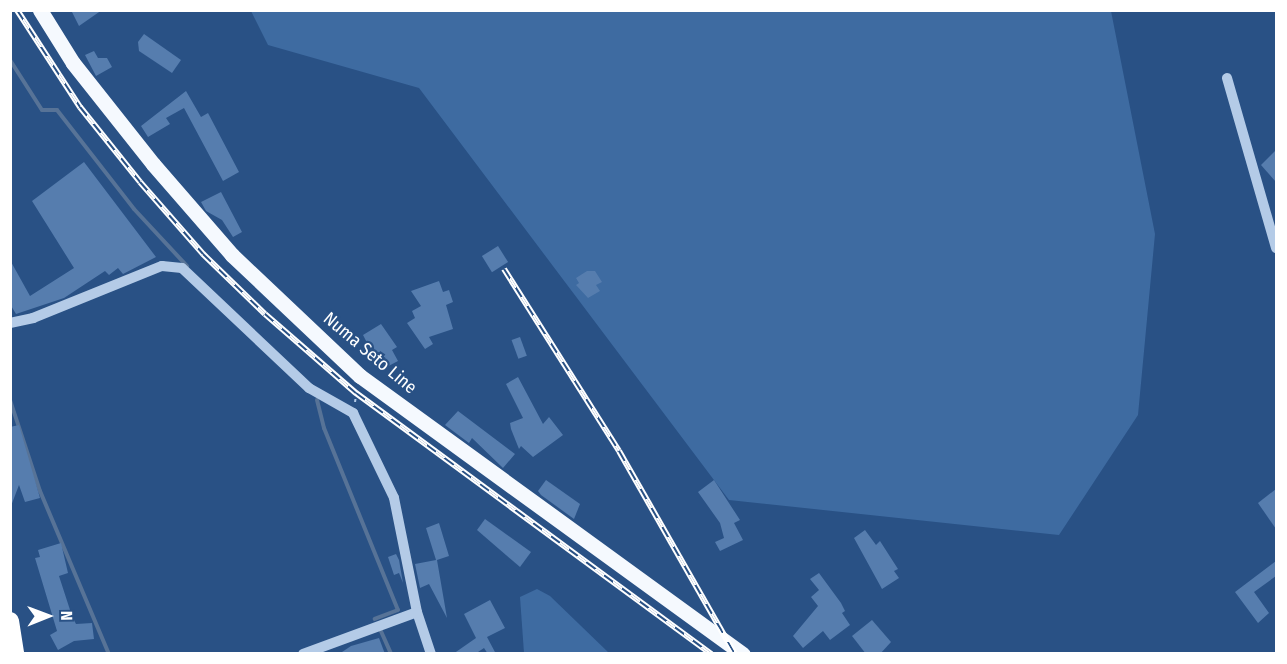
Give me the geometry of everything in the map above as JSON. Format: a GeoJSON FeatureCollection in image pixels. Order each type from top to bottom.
{"type":"FeatureCollection","features":[{"type":"Feature","properties":{"kind":"highway"},"geometry":{"type":"LineString","coordinates":[[10,621],[15,654]]}},
{"type":"Feature","properties":{"kind":"main road","name":"Numa Seto Line"},"geometry":{"type":"LineString","coordinates":[[40,10],[73,63],[153,164],[232,255],[360,376],[743,654]]}},
{"type":"Feature","properties":{"kind":"street"},"geometry":{"type":"LineString","coordinates":[[1227,78],[1276,248]]}},
{"type":"Feature","properties":{"kind":"street"},"geometry":{"type":"LineString","coordinates":[[10,323],[33,318],[162,266],[182,268],[309,388],[352,413],[394,498],[417,612],[431,654]]}},
{"type":"Feature","properties":{"kind":"street"},"geometry":{"type":"LineString","coordinates":[[303,654],[417,612]]}},
{"type":"Feature","properties":{"kind":"path"},"geometry":{"type":"LineString","coordinates":[[352,413],[360,376]]}},
{"type":"Feature","properties":{"kind":"shaded area"},"geometry":{"type":"Polygon","coordinates":[[[251,11],[1111,11],[1155,234],[1138,415],[1059,535],[729,500],[419,88],[268,45],[251,11]]]}},
{"type":"Feature","properties":{"kind":"shaded area"},"geometry":{"type":"Polygon","coordinates":[[[537,589],[550,596],[609,653],[524,653],[520,597],[537,589]]]}},
{"type":"Feature","properties":{"kind":"building"},"geometry":{"type":"Polygon","coordinates":[[[71,10],[102,10],[79,26],[71,10]]]}},
{"type":"Feature","properties":{"kind":"building"},"geometry":{"type":"Polygon","coordinates":[[[144,34],[181,60],[172,73],[139,51],[138,42],[144,34]]]}},
{"type":"Feature","properties":{"kind":"building"},"geometry":{"type":"Polygon","coordinates":[[[94,51],[98,58],[107,58],[112,67],[96,76],[85,55],[94,51]]]}},
{"type":"Feature","properties":{"kind":"building"},"geometry":{"type":"Polygon","coordinates":[[[186,91],[201,117],[208,113],[239,172],[223,181],[184,108],[166,118],[170,124],[148,137],[141,126],[186,91]]]}},
{"type":"Feature","properties":{"kind":"building"},"geometry":{"type":"Polygon","coordinates":[[[1276,150],[1276,182],[1261,165],[1276,150]]]}},
{"type":"Feature","properties":{"kind":"building"},"geometry":{"type":"Polygon","coordinates":[[[84,162],[156,257],[123,274],[118,268],[109,275],[105,271],[64,298],[16,314],[10,304],[10,260],[30,296],[74,268],[32,201],[84,162]]]}},
{"type":"Feature","properties":{"kind":"building"},"geometry":{"type":"Polygon","coordinates":[[[221,192],[242,232],[233,237],[222,220],[206,211],[201,202],[221,192]]]}},
{"type":"Feature","properties":{"kind":"building"},"geometry":{"type":"Polygon","coordinates":[[[498,246],[508,262],[492,272],[482,256],[498,246]]]}},
{"type":"Feature","properties":{"kind":"building"},"geometry":{"type":"Polygon","coordinates":[[[587,271],[595,271],[602,282],[596,285],[600,291],[588,298],[576,285],[579,283],[576,278],[587,271]]]}},
{"type":"Feature","properties":{"kind":"building"},"geometry":{"type":"Polygon","coordinates":[[[439,281],[443,292],[449,290],[453,302],[446,305],[453,329],[429,337],[433,344],[425,349],[407,323],[415,318],[412,311],[421,306],[411,291],[439,281]]]}},
{"type":"Feature","properties":{"kind":"building"},"geometry":{"type":"Polygon","coordinates":[[[381,324],[397,347],[392,350],[398,361],[381,370],[363,335],[381,324]]]}},
{"type":"Feature","properties":{"kind":"building"},"geometry":{"type":"Polygon","coordinates":[[[520,337],[527,356],[518,359],[512,340],[520,337]]]}},
{"type":"Feature","properties":{"kind":"building"},"geometry":{"type":"Polygon","coordinates":[[[518,377],[543,424],[549,417],[563,435],[533,457],[521,446],[519,449],[511,429],[510,423],[523,418],[506,384],[518,377]]]}},
{"type":"Feature","properties":{"kind":"building"},"geometry":{"type":"Polygon","coordinates":[[[458,411],[515,454],[503,468],[472,438],[469,443],[445,425],[458,411]]]}},
{"type":"Feature","properties":{"kind":"building"},"geometry":{"type":"Polygon","coordinates":[[[19,425],[40,498],[25,502],[19,485],[11,506],[10,427],[19,425]]]}},
{"type":"Feature","properties":{"kind":"building"},"geometry":{"type":"Polygon","coordinates":[[[546,480],[580,504],[574,519],[538,491],[546,480]]]}},
{"type":"Feature","properties":{"kind":"building"},"geometry":{"type":"Polygon","coordinates":[[[714,480],[740,520],[734,523],[743,540],[720,551],[715,542],[724,538],[720,523],[698,492],[714,480]]]}},
{"type":"Feature","properties":{"kind":"building"},"geometry":{"type":"Polygon","coordinates":[[[1276,489],[1276,529],[1258,503],[1276,489]]]}},
{"type":"Feature","properties":{"kind":"building"},"geometry":{"type":"Polygon","coordinates":[[[485,519],[531,552],[520,567],[477,530],[485,519]]]}},
{"type":"Feature","properties":{"kind":"building"},"geometry":{"type":"Polygon","coordinates":[[[439,523],[449,556],[437,560],[447,618],[429,584],[420,588],[415,564],[436,560],[426,528],[439,523]]]}},
{"type":"Feature","properties":{"kind":"building"},"geometry":{"type":"Polygon","coordinates":[[[865,530],[876,545],[880,541],[898,569],[894,571],[899,578],[882,589],[854,538],[865,530]]]}},
{"type":"Feature","properties":{"kind":"building"},"geometry":{"type":"Polygon","coordinates":[[[61,543],[68,573],[59,576],[72,616],[76,624],[92,623],[94,639],[74,641],[58,650],[50,635],[57,631],[35,558],[40,557],[38,550],[61,543]]]}},
{"type":"Feature","properties":{"kind":"building"},"geometry":{"type":"Polygon","coordinates":[[[396,554],[403,583],[399,573],[394,575],[388,557],[396,554]]]}},
{"type":"Feature","properties":{"kind":"building"},"geometry":{"type":"Polygon","coordinates":[[[1276,561],[1276,576],[1254,592],[1269,613],[1258,623],[1235,592],[1276,561]]]}},
{"type":"Feature","properties":{"kind":"building"},"geometry":{"type":"Polygon","coordinates":[[[819,573],[841,603],[845,611],[842,613],[850,625],[830,640],[823,631],[803,648],[793,636],[818,606],[811,597],[819,590],[810,579],[819,573]]]}},
{"type":"Feature","properties":{"kind":"building"},"geometry":{"type":"Polygon","coordinates":[[[490,600],[505,628],[487,637],[496,654],[488,654],[484,648],[475,654],[453,654],[476,638],[464,614],[490,600]]]}},
{"type":"Feature","properties":{"kind":"building"},"geometry":{"type":"Polygon","coordinates":[[[872,620],[891,642],[880,654],[866,654],[852,636],[872,620]]]}},
{"type":"Feature","properties":{"kind":"building"},"geometry":{"type":"Polygon","coordinates":[[[379,638],[385,654],[339,654],[351,646],[379,638]]]}},
{"type":"Feature","properties":{"kind":"waterway"},"geometry":{"type":"LineString","coordinates":[[10,60],[42,110],[57,110],[134,209],[187,266]]}},
{"type":"Feature","properties":{"kind":"waterway"},"geometry":{"type":"LineString","coordinates":[[10,400],[40,491],[109,654]]}},
{"type":"Feature","properties":{"kind":"waterway"},"geometry":{"type":"LineString","coordinates":[[317,400],[324,428],[398,610],[375,619]]}},
{"type":"Feature","properties":{"kind":"waterway"},"geometry":{"type":"LineString","coordinates":[[380,629],[391,654]]}},
{"type":"Feature","properties":{"kind":"railway"},"geometry":{"type":"LineString","coordinates":[[17,10],[80,107],[140,182],[203,254],[265,314],[356,393],[711,654]]}},
{"type":"Feature","properties":{"kind":"railway"},"geometry":{"type":"LineString","coordinates":[[504,269],[619,451],[735,654]]}}]}
